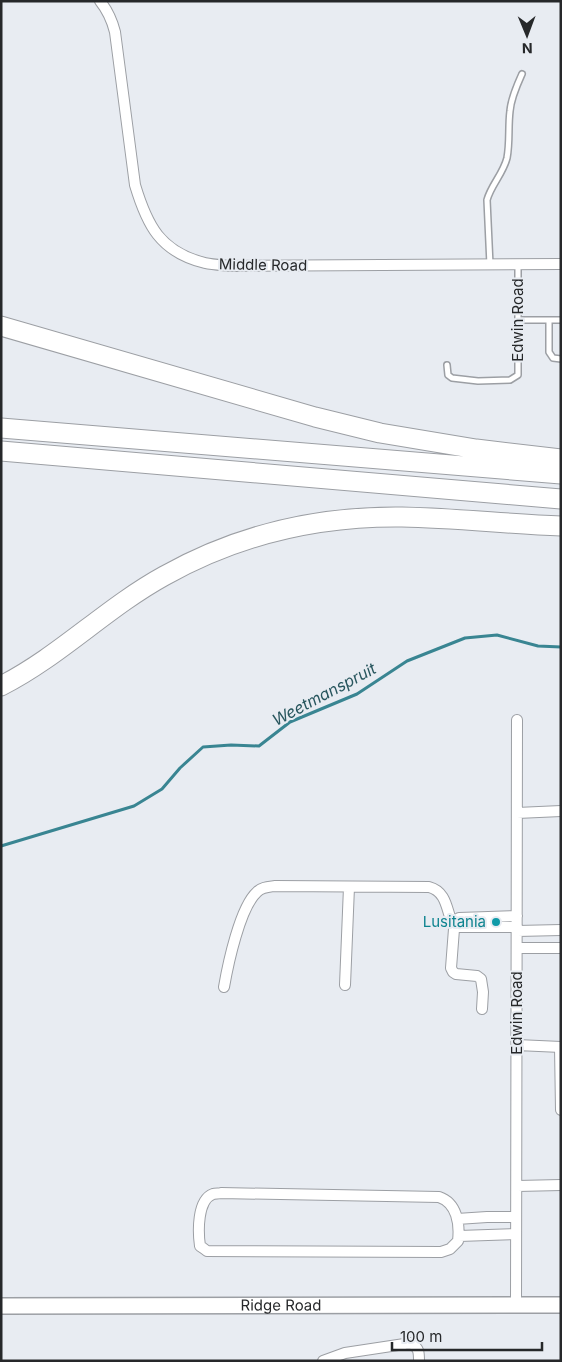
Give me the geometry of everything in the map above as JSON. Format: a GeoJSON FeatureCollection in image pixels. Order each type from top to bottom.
{"type":"FeatureCollection","features":[{"type":"Feature","properties":{"kind":"highway"},"geometry":{"type":"LineString","coordinates":[[1,326],[315,417],[380,433],[476,449],[561,459]]}},
{"type":"Feature","properties":{"kind":"highway"},"geometry":{"type":"LineString","coordinates":[[1,428],[561,474]]}},
{"type":"Feature","properties":{"kind":"highway"},"geometry":{"type":"LineString","coordinates":[[1,451],[561,499]]}},
{"type":"Feature","properties":{"kind":"highway"},"geometry":{"type":"LineString","coordinates":[[1,686],[56,652],[113,609],[163,576],[221,548],[256,536],[297,526],[367,518],[411,518],[561,526]]}},
{"type":"Feature","properties":{"kind":"main road","name":"Ridge Road"},"geometry":{"type":"LineString","coordinates":[[1,1306],[561,1305]]}},
{"type":"Feature","properties":{"kind":"street","name":"Middle Road"},"geometry":{"type":"LineString","coordinates":[[100,1],[112,21],[115,32],[135,185],[142,207],[156,233],[166,244],[181,254],[206,263],[232,266],[561,264]]}},
{"type":"Feature","properties":{"kind":"street","name":"Edwin Road"},"geometry":{"type":"LineString","coordinates":[[516,1305],[517,720]]}},
{"type":"Feature","properties":{"kind":"street"},"geometry":{"type":"LineString","coordinates":[[518,813],[561,811]]}},
{"type":"Feature","properties":{"kind":"street"},"geometry":{"type":"LineString","coordinates":[[224,987],[233,946],[244,912],[256,893],[261,889],[275,886],[417,886],[434,889],[441,894],[456,923],[451,968],[456,974],[478,976],[481,979],[483,992],[482,1009]]}},
{"type":"Feature","properties":{"kind":"street"},"geometry":{"type":"LineString","coordinates":[[346,985],[349,887]]}},
{"type":"Feature","properties":{"kind":"street"},"geometry":{"type":"LineString","coordinates":[[456,923],[517,925],[561,930]]}},
{"type":"Feature","properties":{"kind":"street"},"geometry":{"type":"LineString","coordinates":[[517,948],[561,948]]}},
{"type":"Feature","properties":{"kind":"street"},"geometry":{"type":"LineString","coordinates":[[517,1045],[560,1047],[561,1110]]}},
{"type":"Feature","properties":{"kind":"street"},"geometry":{"type":"LineString","coordinates":[[517,1186],[561,1185]]}},
{"type":"Feature","properties":{"kind":"street"},"geometry":{"type":"LineString","coordinates":[[213,1194],[434,1196],[445,1199],[454,1208],[458,1236],[458,1241],[450,1249],[428,1253],[208,1251],[200,1246],[199,1241],[202,1206],[213,1194]]}},
{"type":"Feature","properties":{"kind":"street"},"geometry":{"type":"LineString","coordinates":[[457,1219],[495,1216],[516,1217]]}},
{"type":"Feature","properties":{"kind":"street"},"geometry":{"type":"LineString","coordinates":[[458,1236],[516,1234]]}},
{"type":"Feature","properties":{"kind":"street"},"geometry":{"type":"LineString","coordinates":[[323,1361],[345,1353],[411,1343],[419,1351],[419,1361]]}},
{"type":"Feature","properties":{"kind":"lane"},"geometry":{"type":"LineString","coordinates":[[490,264],[487,200],[506,160],[510,140],[510,110],[514,92],[522,74]]}},
{"type":"Feature","properties":{"kind":"lane","name":"Edwin Road"},"geometry":{"type":"LineString","coordinates":[[447,365],[448,374],[452,378],[478,381],[510,380],[518,375],[518,264]]}},
{"type":"Feature","properties":{"kind":"lane"},"geometry":{"type":"LineString","coordinates":[[518,320],[561,320]]}},
{"type":"Feature","properties":{"kind":"lane"},"geometry":{"type":"LineString","coordinates":[[549,320],[550,355],[553,358],[561,359]]}},
{"type":"Feature","properties":{"kind":"waterway","name":"Weetmanspruit"},"geometry":{"type":"LineString","coordinates":[[1,846],[134,806],[162,789],[180,768],[203,747],[259,746],[290,722],[357,694],[407,661],[465,638],[497,635],[538,646],[561,647]]}},
{"type":"Feature","properties":{"kind":"place","name":"Lusitania"},"geometry":{"type":"Point","coordinates":[496,922]}}]}
